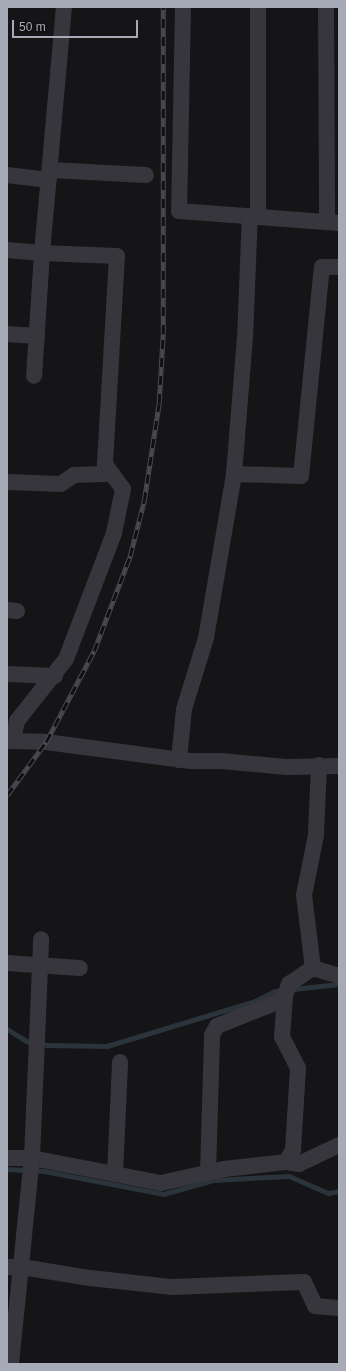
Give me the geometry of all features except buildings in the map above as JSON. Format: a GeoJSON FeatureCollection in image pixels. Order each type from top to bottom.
{"type":"FeatureCollection","features":[{"type":"Feature","properties":{"kind":"street"},"geometry":{"type":"LineString","coordinates":[[34,376],[42,253],[64,7]]}},
{"type":"Feature","properties":{"kind":"street"},"geometry":{"type":"LineString","coordinates":[[183,7],[179,211],[333,222],[332,57],[326,7]]}},
{"type":"Feature","properties":{"kind":"street"},"geometry":{"type":"LineString","coordinates":[[179,760],[184,709],[206,638],[234,474],[254,216],[258,7]]}},
{"type":"Feature","properties":{"kind":"street"},"geometry":{"type":"LineString","coordinates":[[7,175],[146,175]]}},
{"type":"Feature","properties":{"kind":"street"},"geometry":{"type":"LineString","coordinates":[[7,250],[117,256],[105,464],[123,489],[114,534],[66,659],[55,676],[17,721],[10,741],[46,742],[179,760],[220,761],[288,767],[319,765],[339,766]]}},
{"type":"Feature","properties":{"kind":"street"},"geometry":{"type":"LineString","coordinates":[[234,474],[301,476],[322,267],[339,267]]}},
{"type":"Feature","properties":{"kind":"street"},"geometry":{"type":"LineString","coordinates":[[7,334],[37,336]]}},
{"type":"Feature","properties":{"kind":"street"},"geometry":{"type":"LineString","coordinates":[[7,482],[61,484],[74,475],[112,474]]}},
{"type":"Feature","properties":{"kind":"street"},"geometry":{"type":"LineString","coordinates":[[7,674],[55,676]]}},
{"type":"Feature","properties":{"kind":"street"},"geometry":{"type":"LineString","coordinates":[[313,968],[304,895],[316,835],[319,765]]}},
{"type":"Feature","properties":{"kind":"street"},"geometry":{"type":"LineString","coordinates":[[10,1358],[14,1267],[32,1158],[41,940]]}},
{"type":"Feature","properties":{"kind":"street"},"geometry":{"type":"LineString","coordinates":[[7,963],[80,968]]}},
{"type":"Feature","properties":{"kind":"street"},"geometry":{"type":"LineString","coordinates":[[313,968],[339,976]]}},
{"type":"Feature","properties":{"kind":"street"},"geometry":{"type":"LineString","coordinates":[[286,1162],[293,1150],[298,1068],[282,1037],[285,999],[289,984],[313,968]]}},
{"type":"Feature","properties":{"kind":"street"},"geometry":{"type":"LineString","coordinates":[[208,1173],[212,1035],[217,1026],[285,999]]}},
{"type":"Feature","properties":{"kind":"street"},"geometry":{"type":"LineString","coordinates":[[115,1174],[120,1062]]}},
{"type":"Feature","properties":{"kind":"street"},"geometry":{"type":"LineString","coordinates":[[7,1158],[32,1158],[161,1183],[208,1173],[286,1162],[300,1164],[339,1145]]}},
{"type":"Feature","properties":{"kind":"street"},"geometry":{"type":"LineString","coordinates":[[14,1267],[90,1278],[171,1287],[304,1282],[314,1306],[339,1308]]}},
{"type":"Feature","properties":{"kind":"waterway"},"geometry":{"type":"LineString","coordinates":[[7,1029],[26,1041],[46,1045],[107,1046],[255,1001],[275,991],[339,984]]}},
{"type":"Feature","properties":{"kind":"waterway"},"geometry":{"type":"LineString","coordinates":[[7,1169],[44,1171],[163,1194],[214,1180],[289,1176],[328,1193],[339,1191]]}},
{"type":"Feature","properties":{"kind":"railway"},"geometry":{"type":"LineString","coordinates":[[7,795],[46,742],[94,651],[130,556],[144,501],[159,403],[163,334],[163,7]]}}]}
